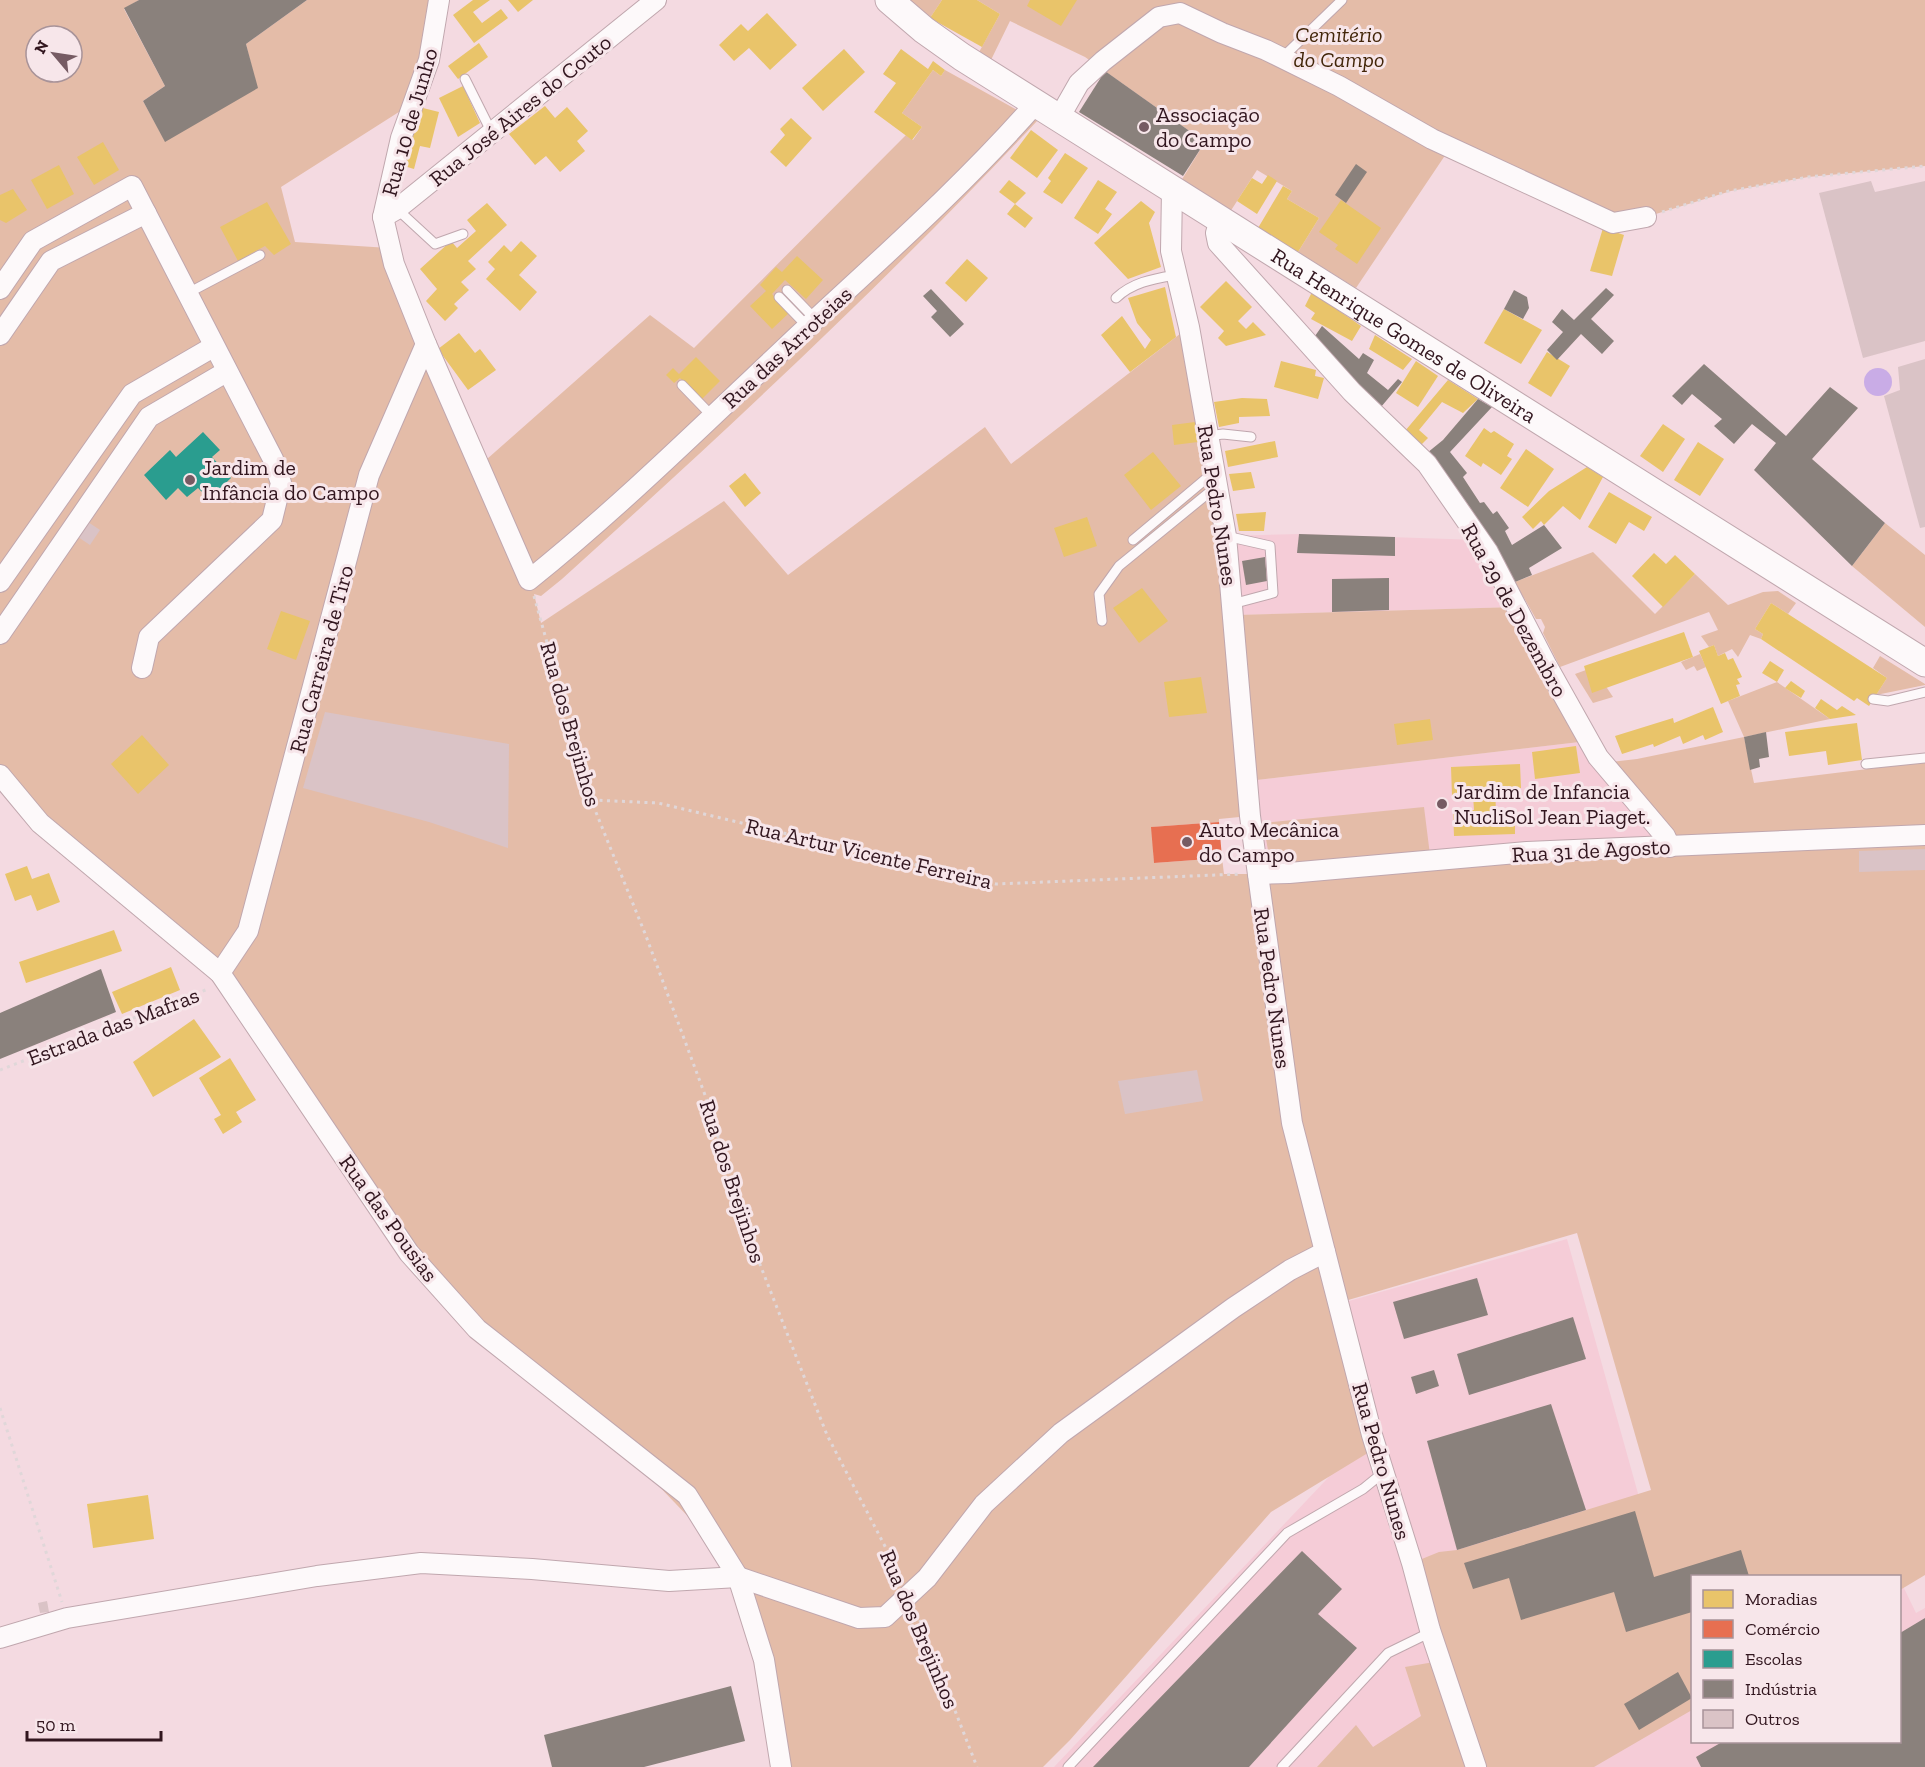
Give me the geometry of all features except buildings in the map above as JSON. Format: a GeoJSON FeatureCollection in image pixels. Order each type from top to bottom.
{"type":"FeatureCollection","features":[{"type":"Feature","properties":{"kind":"street","name":"Rua 10 de Junho"},"geometry":{"type":"LineString","coordinates":[[439,0],[429,60],[401,138],[390,213],[394,264],[426,344],[530,580]]}},
{"type":"Feature","properties":{"kind":"street","name":"Rua José Aires do Couto"},"geometry":{"type":"LineString","coordinates":[[390,213],[656,0]]}},
{"type":"Feature","properties":{"kind":"street","name":"Rua Henrique Gomes de Oliveira"},"geometry":{"type":"LineString","coordinates":[[889,0],[940,43],[1925,663]]}},
{"type":"Feature","properties":{"kind":"street"},"geometry":{"type":"LineString","coordinates":[[1059,118],[1079,83],[1159,17],[1180,13],[1282,58],[1339,86],[1432,139],[1612,223],[1646,217]]}},
{"type":"Feature","properties":{"kind":"street","name":"Rua das Arroteias"},"geometry":{"type":"LineString","coordinates":[[530,580],[589,532],[713,417],[989,154],[1036,103]]}},
{"type":"Feature","properties":{"kind":"street"},"geometry":{"type":"LineString","coordinates":[[0,289],[33,241],[132,186],[188,293],[213,347],[273,459],[281,483],[272,520],[149,637],[142,668]]}},
{"type":"Feature","properties":{"kind":"street","name":"Rua Pedro Nunes"},"geometry":{"type":"LineString","coordinates":[[1172,190],[1171,251],[1189,327],[1226,536],[1250,816],[1292,1123],[1384,1472],[1431,1632],[1476,1767]]}},
{"type":"Feature","properties":{"kind":"street"},"geometry":{"type":"LineString","coordinates":[[0,335],[51,261],[146,213]]}},
{"type":"Feature","properties":{"kind":"street","name":"Rua 29 de Dezembro"},"geometry":{"type":"LineString","coordinates":[[1220,220],[1216,233],[1218,243],[1352,392],[1427,464],[1488,552],[1546,666],[1598,757],[1665,836],[1670,847]]}},
{"type":"Feature","properties":{"kind":"street","name":"Rua Carreira de Tiro"},"geometry":{"type":"LineString","coordinates":[[220,974],[248,931],[369,475],[426,344]]}},
{"type":"Feature","properties":{"kind":"street"},"geometry":{"type":"LineString","coordinates":[[0,582],[132,394],[213,347]]}},
{"type":"Feature","properties":{"kind":"street"},"geometry":{"type":"LineString","coordinates":[[0,633],[149,417],[226,372]]}},
{"type":"Feature","properties":{"kind":"street","name":"Rua das Pousias"},"geometry":{"type":"LineString","coordinates":[[0,775],[40,823],[220,974],[409,1253],[477,1329],[687,1496],[738,1576],[764,1660],[781,1767]]}},
{"type":"Feature","properties":{"kind":"street","name":"Rua 31 de Agosto"},"geometry":{"type":"LineString","coordinates":[[1258,874],[1527,852],[1925,835]]}},
{"type":"Feature","properties":{"kind":"street"},"geometry":{"type":"LineString","coordinates":[[0,1638],[67,1618],[317,1576],[421,1563],[532,1569],[669,1581],[738,1576],[859,1618],[885,1617],[927,1578],[984,1504],[1060,1433],[1233,1308],[1290,1270],[1325,1252]]}},
{"type":"Feature","properties":{"kind":"lane"},"geometry":{"type":"LineString","coordinates":[[1282,58],[1342,0]]}},
{"type":"Feature","properties":{"kind":"lane"},"geometry":{"type":"LineString","coordinates":[[465,79],[492,133]]}},
{"type":"Feature","properties":{"kind":"lane"},"geometry":{"type":"LineString","coordinates":[[390,213],[435,244],[463,234]]}},
{"type":"Feature","properties":{"kind":"lane"},"geometry":{"type":"LineString","coordinates":[[188,293],[260,255]]}},
{"type":"Feature","properties":{"kind":"lane"},"geometry":{"type":"LineString","coordinates":[[1116,298],[1128,287],[1152,279],[1176,275]]}},
{"type":"Feature","properties":{"kind":"lane"},"geometry":{"type":"LineString","coordinates":[[787,290],[812,323]]}},
{"type":"Feature","properties":{"kind":"lane"},"geometry":{"type":"LineString","coordinates":[[779,297],[812,323]]}},
{"type":"Feature","properties":{"kind":"lane"},"geometry":{"type":"LineString","coordinates":[[682,385],[713,417]]}},
{"type":"Feature","properties":{"kind":"lane"},"geometry":{"type":"LineString","coordinates":[[1208,436],[1223,434],[1251,437]]}},
{"type":"Feature","properties":{"kind":"lane"},"geometry":{"type":"LineString","coordinates":[[1133,540],[1216,479]]}},
{"type":"Feature","properties":{"kind":"lane"},"geometry":{"type":"LineString","coordinates":[[1102,621],[1100,594],[1119,566],[1216,479]]}},
{"type":"Feature","properties":{"kind":"lane"},"geometry":{"type":"LineString","coordinates":[[1226,536],[1270,546],[1273,593],[1232,604]]}},
{"type":"Feature","properties":{"kind":"lane"},"geometry":{"type":"LineString","coordinates":[[1873,699],[1888,701],[1925,692]]}},
{"type":"Feature","properties":{"kind":"lane"},"geometry":{"type":"LineString","coordinates":[[1866,764],[1925,758]]}},
{"type":"Feature","properties":{"kind":"lane"},"geometry":{"type":"LineString","coordinates":[[1068,1767],[1287,1533],[1363,1489],[1384,1472]]}},
{"type":"Feature","properties":{"kind":"lane"},"geometry":{"type":"LineString","coordinates":[[1282,1767],[1388,1653],[1431,1632]]}},
{"type":"Feature","properties":{"kind":"path"},"geometry":{"type":"LineString","coordinates":[[1646,217],[1729,191],[1808,177],[1925,166]]}},
{"type":"Feature","properties":{"kind":"path","name":"Rua dos Brejinhos"},"geometry":{"type":"LineString","coordinates":[[530,580],[591,800],[646,936],[705,1095],[750,1239],[827,1435],[909,1594],[977,1767]]}},
{"type":"Feature","properties":{"kind":"path","name":"Rua Artur Vicente Ferreira"},"geometry":{"type":"LineString","coordinates":[[591,800],[658,803],[996,884],[1258,874]]}},
{"type":"Feature","properties":{"kind":"path","name":"Estrada das Mafras"},"geometry":{"type":"LineString","coordinates":[[0,1070],[210,988],[220,974]]}},
{"type":"Feature","properties":{"kind":"path"},"geometry":{"type":"LineString","coordinates":[[0,1408],[67,1618]]}},
{"type":"Feature","properties":{"kind":"shaded area"},"geometry":{"type":"Polygon","coordinates":[[[1878,368],[1888,372],[1892,382],[1888,392],[1878,396],[1868,392],[1864,382],[1868,372],[1878,368]]]}},
{"type":"Feature","properties":{"kind":"shaded area"},"geometry":{"type":"Polygon","coordinates":[[[1299,534],[1479,540],[1516,607],[1234,615],[1226,536],[1299,534]]]}},
{"type":"Feature","properties":{"kind":"shaded area","name":"Jardim de Infancia NucliSol Jean Piaget."},"geometry":{"type":"Polygon","coordinates":[[[1588,741],[1665,836],[1258,874],[1248,781],[1588,741]]]}},
{"type":"Feature","properties":{"kind":"shaded area"},"geometry":{"type":"Polygon","coordinates":[[[1567,1239],[1639,1497],[1691,1575],[1691,1743],[1901,1743],[1901,1582],[1916,1613],[1925,1608],[1925,1767],[1054,1767],[1362,1442],[1328,1307],[1567,1239]]]}},
{"type":"Feature","properties":{"kind":"green space"},"geometry":{"type":"Polygon","coordinates":[[[0,0],[139,0],[124,9],[165,86],[143,101],[165,141],[257,88],[246,44],[307,0],[439,0],[413,103],[281,187],[295,242],[389,248],[487,459],[650,315],[694,348],[906,135],[913,140],[922,127],[902,113],[933,70],[941,76],[945,70],[1037,121],[864,297],[744,412],[562,579],[541,596],[534,594],[541,623],[724,501],[788,575],[985,427],[1011,464],[1189,327],[1234,615],[1516,607],[1588,741],[1248,781],[1250,816],[1219,819],[1219,822],[1152,827],[1154,863],[1222,858],[1224,874],[1258,874],[1669,847],[1602,763],[1637,759],[1744,737],[1754,783],[1925,762],[1925,1575],[1901,1589],[1901,1575],[1691,1575],[1691,1711],[1594,1767],[1317,1767],[1356,1725],[1373,1747],[1421,1716],[1405,1667],[1440,1661],[1412,1563],[1439,1552],[1457,1550],[1651,1490],[1577,1233],[1338,1303],[1376,1448],[1271,1512],[1070,1740],[1043,1767],[781,1767],[764,1660],[723,1553],[606,1431],[477,1329],[409,1253],[220,974],[0,775],[0,0]]]}},
{"type":"Feature","properties":{"kind":"green space"},"geometry":{"type":"Polygon","coordinates":[[[905,0],[942,0],[930,18],[905,0]]]}},
{"type":"Feature","properties":{"kind":"green space","name":"Cemitério do Campo"},"geometry":{"type":"Polygon","coordinates":[[[977,0],[1338,0],[1287,55],[1345,0],[1925,0],[1925,166],[1808,177],[1731,191],[1646,217],[1613,223],[1450,148],[1356,288],[1298,252],[1319,218],[1287,199],[1292,191],[1257,170],[1230,212],[1181,181],[1205,142],[1085,57],[1010,21],[990,62],[978,54],[1000,14],[977,0]]]}},
{"type":"Feature","properties":{"kind":"green space"},"geometry":{"type":"Polygon","coordinates":[[[1885,523],[1925,555],[1925,627],[1852,566],[1885,523]]]}},
{"type":"Feature","properties":{"kind":"green space"},"geometry":{"type":"Polygon","coordinates":[[[1593,552],[1655,614],[1695,574],[1728,605],[1763,592],[1778,591],[1796,603],[1788,614],[1771,603],[1755,629],[1763,634],[1761,639],[1750,635],[1738,657],[1732,649],[1718,656],[1714,645],[1709,647],[1701,636],[1718,630],[1709,612],[1560,667],[1543,633],[1545,627],[1541,619],[1536,619],[1515,582],[1593,552]]]}},
{"type":"Feature","properties":{"kind":"green space"},"geometry":{"type":"Polygon","coordinates":[[[1700,654],[1706,667],[1697,671],[1694,666],[1686,670],[1681,662],[1700,654]]]}},
{"type":"Feature","properties":{"kind":"green space"},"geometry":{"type":"Polygon","coordinates":[[[1880,656],[1925,685],[1876,695],[1887,678],[1873,668],[1880,656]]]}},
{"type":"Feature","properties":{"kind":"green space"},"geometry":{"type":"Polygon","coordinates":[[[1586,670],[1607,688],[1613,697],[1593,703],[1575,674],[1586,670]]]}},
{"type":"Feature","properties":{"kind":"green space"},"geometry":{"type":"Polygon","coordinates":[[[1777,682],[1830,719],[1744,737],[1728,701],[1777,682]]]}},
{"type":"Feature","properties":{"kind":"green space"},"geometry":{"type":"Polygon","coordinates":[[[1424,807],[1430,855],[1271,866],[1263,823],[1424,807]]]}},
{"type":"Feature","properties":{"kind":"place","name":"Associação do Campo"},"geometry":{"type":"Point","coordinates":[1144,127]}},
{"type":"Feature","properties":{"kind":"place","name":"Jardim de Infância do Campo"},"geometry":{"type":"Point","coordinates":[190,480]}},
{"type":"Feature","properties":{"kind":"place","name":"Jardim de Infancia NucliSol Jean Piaget."},"geometry":{"type":"Point","coordinates":[1442,804]}},
{"type":"Feature","properties":{"kind":"place","name":"Auto Mecânica do Campo"},"geometry":{"type":"Point","coordinates":[1187,842]}}]}
